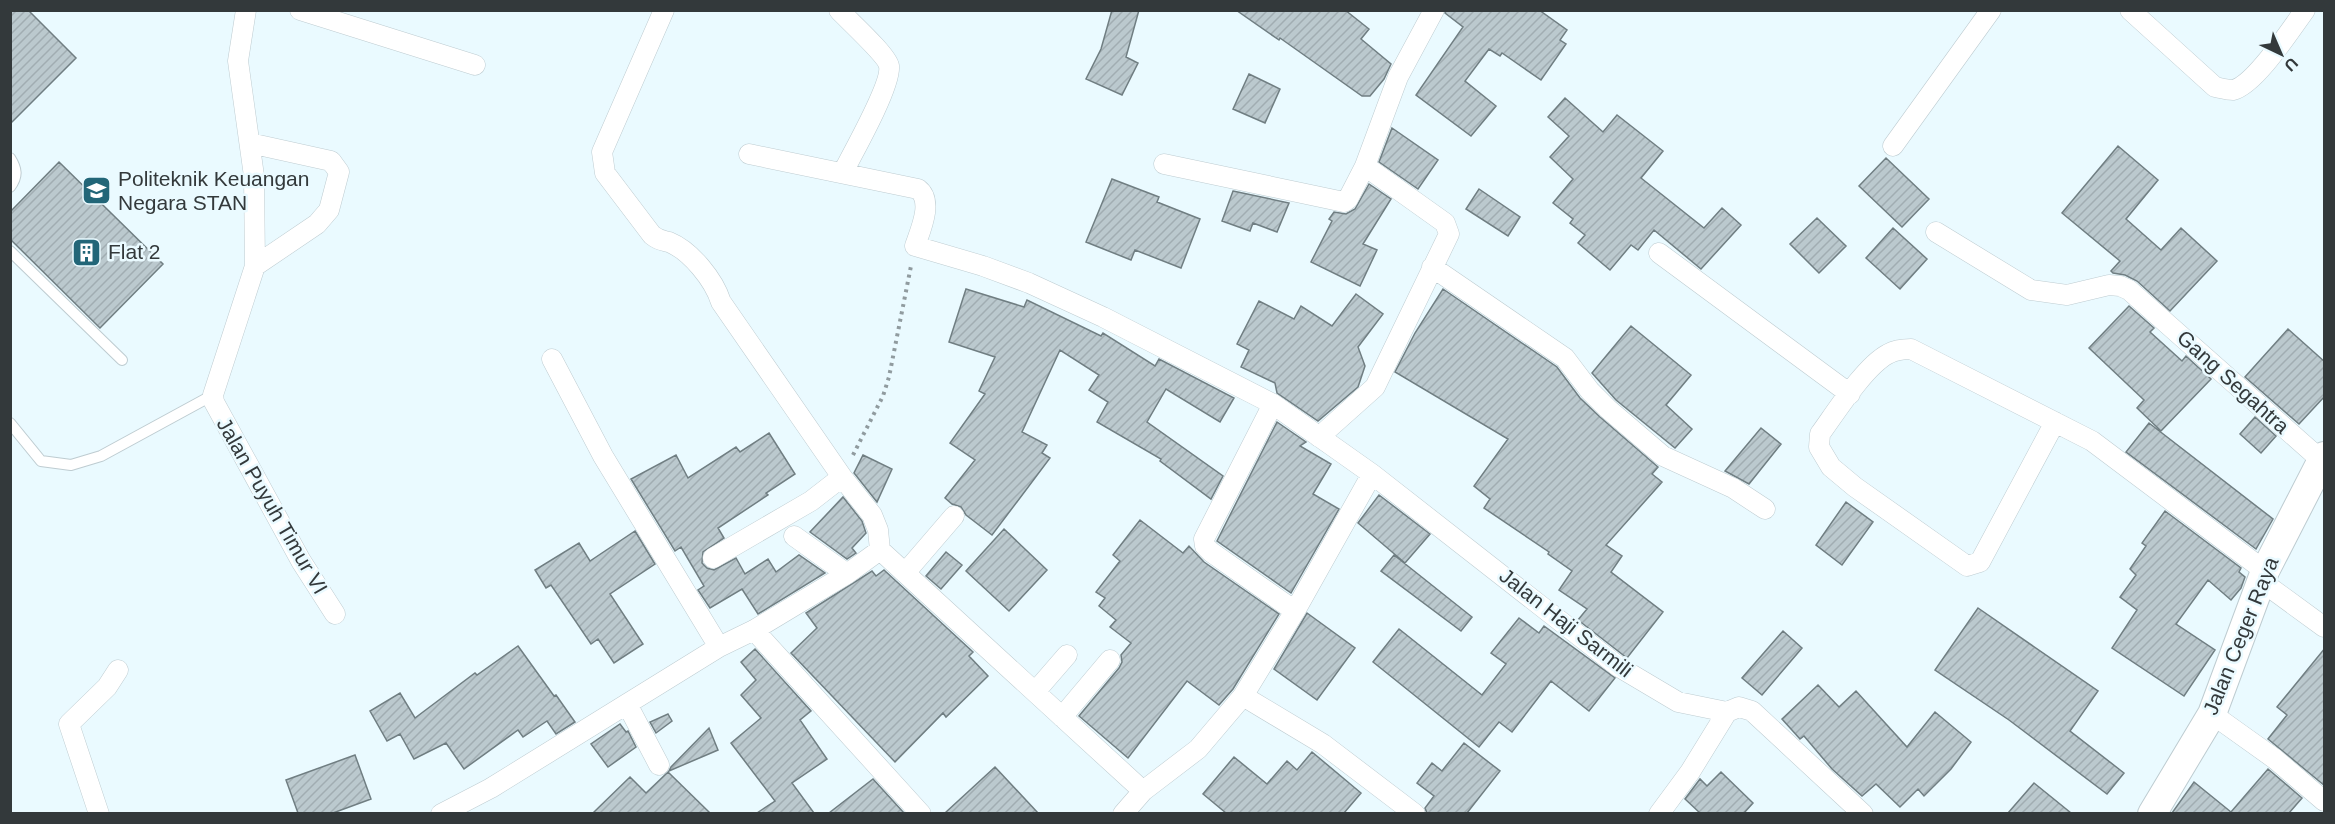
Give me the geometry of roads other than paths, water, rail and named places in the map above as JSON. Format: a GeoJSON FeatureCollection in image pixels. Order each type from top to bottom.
{"type":"FeatureCollection","features":[{"type":"Feature","properties":{"kind":"main road","name":"Jalan Ceger Raya"},"geometry":{"type":"LineString","coordinates":[[2152,813],[2212,714],[2263,576],[2323,458]]}},
{"type":"Feature","properties":{"kind":"street"},"geometry":{"type":"LineString","coordinates":[[213,395],[255,266],[254,176],[238,61],[246,10]]}},
{"type":"Feature","properties":{"kind":"street"},"geometry":{"type":"LineString","coordinates":[[300,10],[475,65]]}},
{"type":"Feature","properties":{"kind":"street"},"geometry":{"type":"LineString","coordinates":[[664,10],[602,152],[605,173],[652,235],[683,251],[706,273],[716,287],[721,302],[842,477],[872,514],[878,530],[880,550],[1143,791]]}},
{"type":"Feature","properties":{"kind":"street"},"geometry":{"type":"LineString","coordinates":[[749,154],[843,172],[885,86],[889,68],[885,57],[839,10]]}},
{"type":"Feature","properties":{"kind":"street"},"geometry":{"type":"LineString","coordinates":[[1164,164],[1256,182],[1339,202],[1348,199],[1365,166],[1398,77],[1434,10]]}},
{"type":"Feature","properties":{"kind":"street"},"geometry":{"type":"LineString","coordinates":[[1893,146],[1991,10]]}},
{"type":"Feature","properties":{"kind":"street"},"geometry":{"type":"LineString","coordinates":[[2130,10],[2151,17],[2215,87],[2233,90],[2249,80],[2268,61],[2305,10]]}},
{"type":"Feature","properties":{"kind":"street"},"geometry":{"type":"LineString","coordinates":[[250,143],[331,161],[337,166],[339,172],[329,210],[317,224],[255,266]]}},
{"type":"Feature","properties":{"kind":"street"},"geometry":{"type":"LineString","coordinates":[[1319,437],[1375,387],[1432,267],[1447,243],[1449,234],[1445,223],[1365,166]]}},
{"type":"Feature","properties":{"kind":"street","name":"Jalan Haji Sarmili"},"geometry":{"type":"LineString","coordinates":[[843,172],[918,189],[922,192],[925,203],[924,217],[915,246],[983,266],[1029,283],[1273,404],[1372,474],[1619,667],[1678,702],[1727,712],[1739,707],[1752,711],[1863,813]]}},
{"type":"Feature","properties":{"kind":"street","name":"Gang Segahtra"},"geometry":{"type":"LineString","coordinates":[[1936,232],[2031,290],[2067,295],[2109,285],[2129,290],[2323,458]]}},
{"type":"Feature","properties":{"kind":"street"},"geometry":{"type":"LineString","coordinates":[[1659,253],[1850,394]]}},
{"type":"Feature","properties":{"kind":"street"},"geometry":{"type":"LineString","coordinates":[[1432,267],[1565,358],[1590,391],[1663,456],[1733,488],[1765,509]]}},
{"type":"Feature","properties":{"kind":"street"},"geometry":{"type":"LineString","coordinates":[[2055,422],[1980,562],[1967,566],[1856,487],[1832,467],[1819,447],[1820,434],[1850,394],[1886,354],[1900,349],[1911,349],[2055,422],[2092,441],[2325,627]]}},
{"type":"Feature","properties":{"kind":"street"},"geometry":{"type":"LineString","coordinates":[[552,359],[603,456],[719,647]]}},
{"type":"Feature","properties":{"kind":"street","name":"Jalan Puyuh Timur VI"},"geometry":{"type":"LineString","coordinates":[[213,395],[218,411],[301,561],[335,614]]}},
{"type":"Feature","properties":{"kind":"street"},"geometry":{"type":"LineString","coordinates":[[1273,404],[1204,539],[1205,546],[1211,552],[1295,611]]}},
{"type":"Feature","properties":{"kind":"street"},"geometry":{"type":"LineString","coordinates":[[1123,813],[1143,791],[1198,749],[1243,696],[1295,611],[1372,474]]}},
{"type":"Feature","properties":{"kind":"street"},"geometry":{"type":"LineString","coordinates":[[712,558],[811,501],[842,477]]}},
{"type":"Feature","properties":{"kind":"street"},"geometry":{"type":"LineString","coordinates":[[906,573],[954,516]]}},
{"type":"Feature","properties":{"kind":"street"},"geometry":{"type":"LineString","coordinates":[[794,536],[847,574]]}},
{"type":"Feature","properties":{"kind":"street"},"geometry":{"type":"LineString","coordinates":[[441,813],[491,788],[719,647],[754,630],[847,574],[880,550]]}},
{"type":"Feature","properties":{"kind":"street"},"geometry":{"type":"LineString","coordinates":[[754,630],[921,813]]}},
{"type":"Feature","properties":{"kind":"street"},"geometry":{"type":"LineString","coordinates":[[1035,692],[1067,655]]}},
{"type":"Feature","properties":{"kind":"street"},"geometry":{"type":"LineString","coordinates":[[1062,717],[1110,660]]}},
{"type":"Feature","properties":{"kind":"street"},"geometry":{"type":"LineString","coordinates":[[99,813],[69,724],[107,687],[118,670]]}},
{"type":"Feature","properties":{"kind":"street"},"geometry":{"type":"LineString","coordinates":[[1243,696],[1323,744],[1415,813]]}},
{"type":"Feature","properties":{"kind":"street"},"geometry":{"type":"LineString","coordinates":[[627,704],[659,765]]}},
{"type":"Feature","properties":{"kind":"street"},"geometry":{"type":"LineString","coordinates":[[1659,813],[1690,772],[1727,712]]}},
{"type":"Feature","properties":{"kind":"street"},"geometry":{"type":"LineString","coordinates":[[2212,714],[2275,759],[2325,801]]}},
{"type":"Feature","properties":{"kind":"lane"},"geometry":{"type":"LineString","coordinates":[[10,158],[17,169],[15,180],[10,187]]}},
{"type":"Feature","properties":{"kind":"lane"},"geometry":{"type":"LineString","coordinates":[[10,251],[122,360]]}},
{"type":"Feature","properties":{"kind":"lane"},"geometry":{"type":"LineString","coordinates":[[10,423],[41,461],[71,465],[101,456],[213,395]]}},
{"type":"Feature","properties":{"kind":"place","name":"Politeknik Keuangan Negara STAN"},"geometry":{"type":"Point","coordinates":[97,191]}},
{"type":"Feature","properties":{"kind":"place","name":"Flat 2"},"geometry":{"type":"Point","coordinates":[87,252]}}]}
